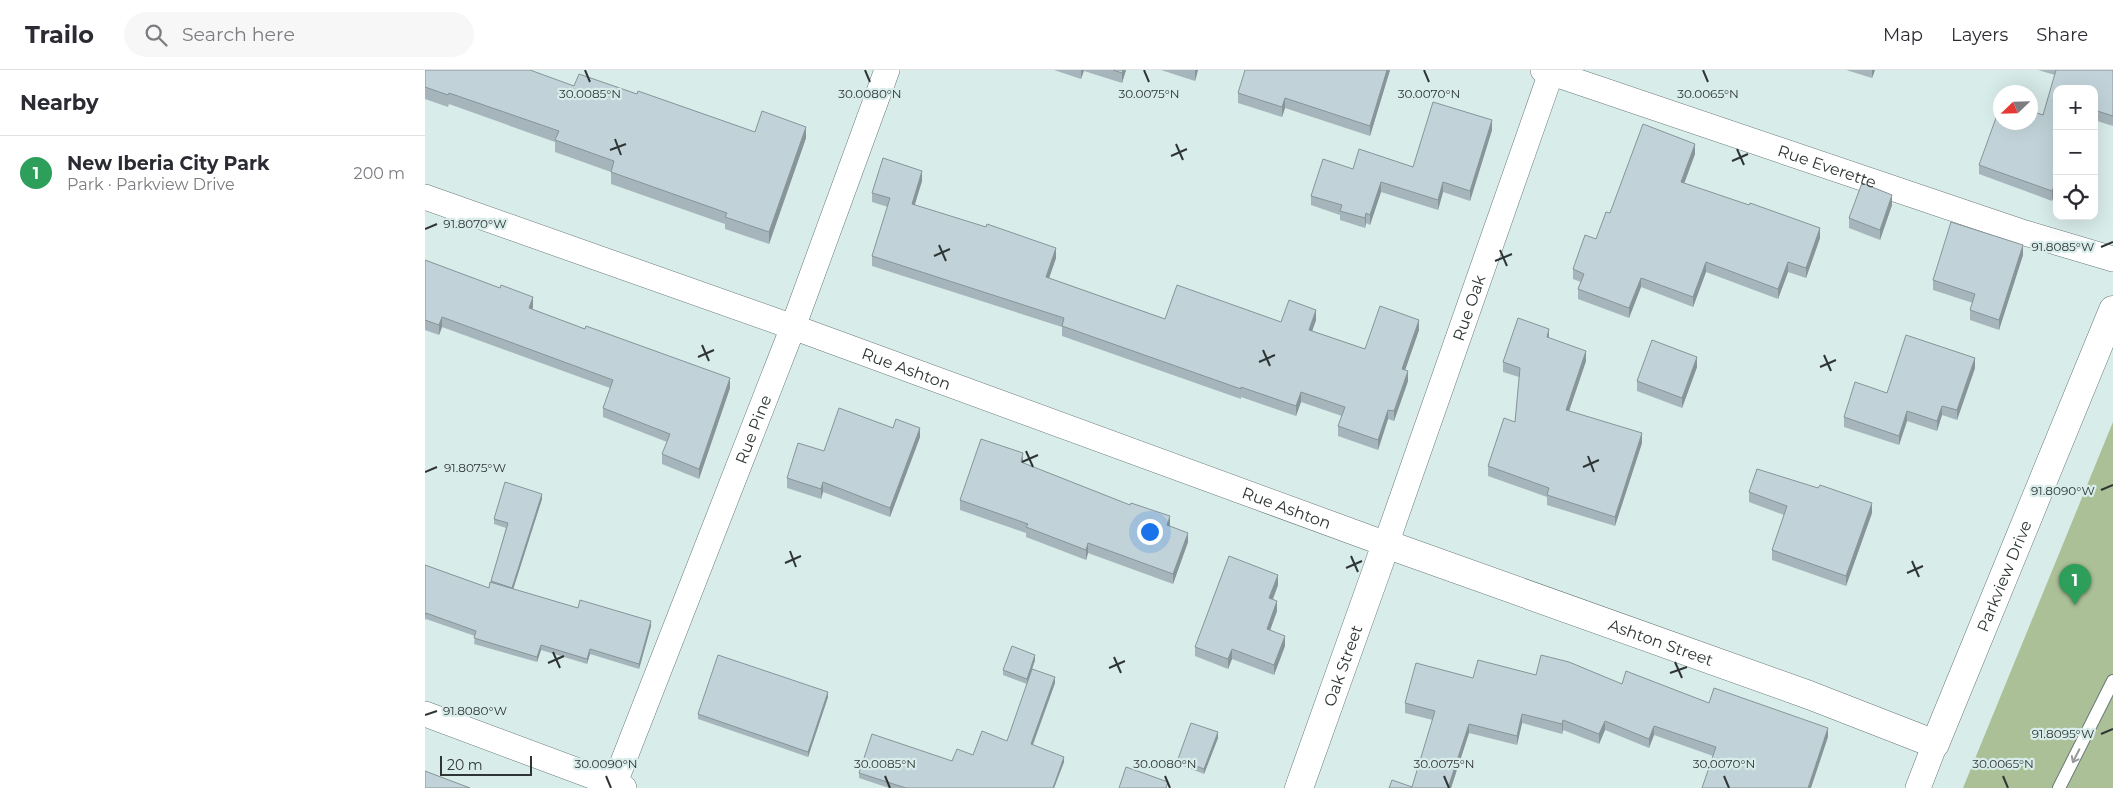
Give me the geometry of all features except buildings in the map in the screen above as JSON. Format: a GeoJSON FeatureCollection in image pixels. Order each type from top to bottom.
{"type":"FeatureCollection","features":[{"type":"Feature","properties":{"kind":"main road","name":"Parkview Drive"},"geometry":{"type":"LineString","coordinates":[[1935,744],[2113,310]]}},
{"type":"Feature","properties":{"kind":"main road","name":"Ashton Street"},"geometry":{"type":"LineString","coordinates":[[1386,544],[1809,695],[1935,744]]}},
{"type":"Feature","properties":{"kind":"main road","name":"Oak Street"},"geometry":{"type":"LineString","coordinates":[[1299,788],[1386,544]]}},
{"type":"Feature","properties":{"kind":"street","name":"Rue Pine"},"geometry":{"type":"LineString","coordinates":[[619,786],[793,327],[887,70]]}},
{"type":"Feature","properties":{"kind":"street","name":"Rue Everette"},"geometry":{"type":"LineString","coordinates":[[1549,71],[2025,233],[2113,259]]}},
{"type":"Feature","properties":{"kind":"street","name":"Rue Oak"},"geometry":{"type":"LineString","coordinates":[[1386,544],[1549,71]]}},
{"type":"Feature","properties":{"kind":"street","name":"Rue Ashton"},"geometry":{"type":"LineString","coordinates":[[425,197],[793,327],[1386,544]]}},
{"type":"Feature","properties":{"kind":"street"},"geometry":{"type":"LineString","coordinates":[[425,714],[619,786]]}},
{"type":"Feature","properties":{"kind":"street","name":"Parkview Drive"},"geometry":{"type":"LineString","coordinates":[[1918,788],[1935,744]]}},
{"type":"Feature","properties":{"kind":"lane"},"geometry":{"type":"LineString","coordinates":[[2059,788],[2113,681]]}},
{"type":"Feature","properties":{"kind":"green space"},"geometry":{"type":"Polygon","coordinates":[[[2113,422],[2113,788],[1963,788],[2113,422]]]}},
{"type":"Feature","properties":{"kind":"place","name":"New Iberia City Park"},"geometry":{"type":"Point","coordinates":[2075,605]}}]}
